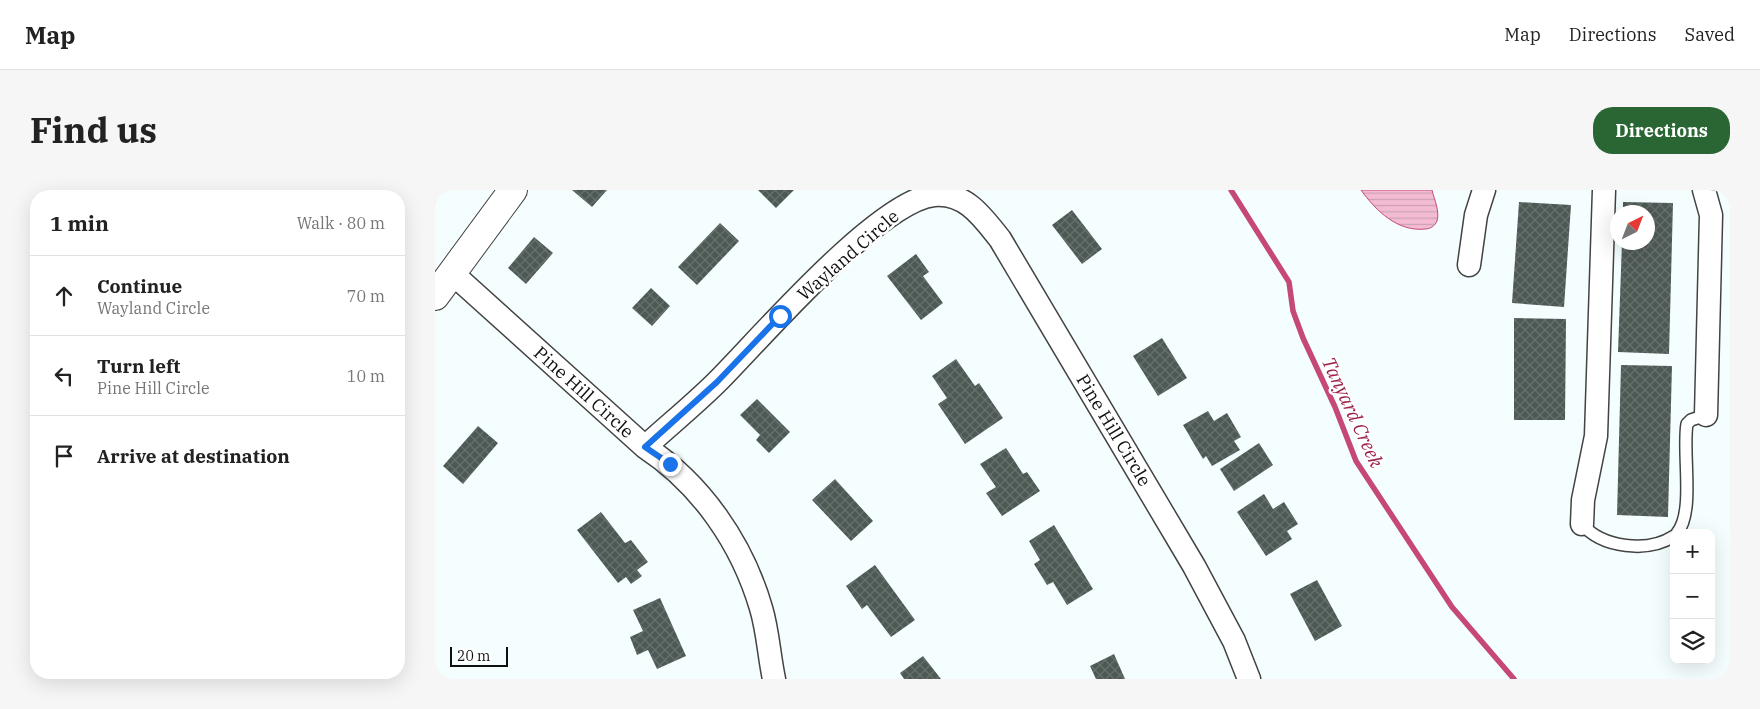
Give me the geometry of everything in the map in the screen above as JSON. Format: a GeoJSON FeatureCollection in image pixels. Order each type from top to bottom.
{"type":"FeatureCollection","features":[{"type":"Feature","properties":{"kind":"street"},"geometry":{"type":"LineString","coordinates":[[1469,265],[1476,215],[1484,190]]}},
{"type":"Feature","properties":{"kind":"street"},"geometry":{"type":"LineString","coordinates":[[1582,524],[1583,500],[1596,436],[1604,190]]}},
{"type":"Feature","properties":{"kind":"street"},"geometry":{"type":"LineString","coordinates":[[1704,190],[1711,216],[1706,415]]}},
{"type":"Feature","properties":{"kind":"street"},"geometry":{"type":"LineString","coordinates":[[435,296],[505,193]]}},
{"type":"Feature","properties":{"kind":"street","name":"Wayland Circle"},"geometry":{"type":"LineString","coordinates":[[645,447],[717,382],[829,267],[872,230],[906,206],[915,202],[934,195],[957,198]]}},
{"type":"Feature","properties":{"kind":"street","name":"Pine Hill Circle"},"geometry":{"type":"LineString","coordinates":[[957,198],[974,207],[1000,239],[1194,566],[1234,641],[1249,679]]}},
{"type":"Feature","properties":{"kind":"street","name":"Pine Hill Circle"},"geometry":{"type":"LineString","coordinates":[[452,273],[645,447],[670,464],[707,502],[747,566],[762,609],[774,679]]}},
{"type":"Feature","properties":{"kind":"lane"},"geometry":{"type":"LineString","coordinates":[[1680,529],[1685,507],[1687,424],[1691,420],[1706,415]]}},
{"type":"Feature","properties":{"kind":"lane"},"geometry":{"type":"LineString","coordinates":[[1582,524],[1589,533],[1608,542],[1633,545],[1665,542],[1670,539]]}},
{"type":"Feature","properties":{"kind":"shaded area"},"geometry":{"type":"Polygon","coordinates":[[[1361,190],[1432,190],[1437,209],[1437,221],[1432,227],[1425,229],[1415,229],[1397,224],[1381,212],[1361,190]]]}},
{"type":"Feature","properties":{"kind":"building"},"geometry":{"type":"Polygon","coordinates":[[[572,190],[607,190],[592,207],[572,190]]]}},
{"type":"Feature","properties":{"kind":"building"},"geometry":{"type":"Polygon","coordinates":[[[758,190],[794,190],[776,208],[758,190]]]}},
{"type":"Feature","properties":{"kind":"building"},"geometry":{"type":"Polygon","coordinates":[[[1519,202],[1571,205],[1564,307],[1512,303],[1519,202]]]}},
{"type":"Feature","properties":{"kind":"building"},"geometry":{"type":"Polygon","coordinates":[[[1623,202],[1673,203],[1669,354],[1618,352],[1622,250],[1655,250],[1655,205],[1623,205],[1623,202]]]}},
{"type":"Feature","properties":{"kind":"building"},"geometry":{"type":"Polygon","coordinates":[[[1072,210],[1102,249],[1082,264],[1052,225],[1072,210]]]}},
{"type":"Feature","properties":{"kind":"building"},"geometry":{"type":"Polygon","coordinates":[[[720,223],[739,241],[697,285],[678,267],[720,223]]]}},
{"type":"Feature","properties":{"kind":"building"},"geometry":{"type":"Polygon","coordinates":[[[534,237],[553,253],[526,284],[508,268],[534,237]]]}},
{"type":"Feature","properties":{"kind":"building"},"geometry":{"type":"Polygon","coordinates":[[[916,254],[929,272],[923,276],[943,303],[921,320],[887,276],[916,254]]]}},
{"type":"Feature","properties":{"kind":"building"},"geometry":{"type":"Polygon","coordinates":[[[651,288],[670,306],[652,326],[632,308],[651,288]]]}},
{"type":"Feature","properties":{"kind":"building"},"geometry":{"type":"Polygon","coordinates":[[[1514,318],[1566,319],[1565,420],[1514,420],[1514,318]]]}},
{"type":"Feature","properties":{"kind":"building"},"geometry":{"type":"Polygon","coordinates":[[[1162,338],[1187,378],[1158,396],[1133,356],[1162,338]]]}},
{"type":"Feature","properties":{"kind":"building"},"geometry":{"type":"Polygon","coordinates":[[[956,359],[975,386],[979,383],[1003,418],[965,444],[938,404],[947,398],[932,376],[956,359]]]}},
{"type":"Feature","properties":{"kind":"building"},"geometry":{"type":"Polygon","coordinates":[[[1621,365],[1672,366],[1668,517],[1617,515],[1621,365]]]}},
{"type":"Feature","properties":{"kind":"building"},"geometry":{"type":"Polygon","coordinates":[[[757,399],[790,432],[769,453],[756,440],[760,435],[740,415],[757,399]]]}},
{"type":"Feature","properties":{"kind":"building"},"geometry":{"type":"Polygon","coordinates":[[[1208,411],[1214,421],[1227,413],[1241,437],[1234,441],[1240,450],[1212,466],[1206,456],[1203,459],[1183,425],[1208,411]]]}},
{"type":"Feature","properties":{"kind":"building"},"geometry":{"type":"Polygon","coordinates":[[[478,426],[498,443],[463,484],[443,466],[478,426]]]}},
{"type":"Feature","properties":{"kind":"building"},"geometry":{"type":"Polygon","coordinates":[[[1259,443],[1273,465],[1234,491],[1220,469],[1259,443]]]}},
{"type":"Feature","properties":{"kind":"building"},"geometry":{"type":"Polygon","coordinates":[[[1006,448],[1023,474],[1027,472],[1040,491],[1002,516],[986,493],[996,487],[980,464],[1006,448]]]}},
{"type":"Feature","properties":{"kind":"building"},"geometry":{"type":"Polygon","coordinates":[[[835,479],[873,521],[851,541],[812,500],[835,479]]]}},
{"type":"Feature","properties":{"kind":"building"},"geometry":{"type":"Polygon","coordinates":[[[1264,494],[1273,509],[1284,502],[1298,524],[1287,531],[1292,539],[1266,556],[1237,512],[1264,494]]]}},
{"type":"Feature","properties":{"kind":"building"},"geometry":{"type":"Polygon","coordinates":[[[601,512],[625,543],[631,540],[648,562],[637,570],[642,576],[631,584],[626,577],[618,583],[577,530],[601,512]]]}},
{"type":"Feature","properties":{"kind":"building"},"geometry":{"type":"Polygon","coordinates":[[[1054,525],[1093,589],[1067,605],[1053,582],[1047,585],[1034,564],[1040,560],[1029,541],[1054,525]]]}},
{"type":"Feature","properties":{"kind":"building"},"geometry":{"type":"Polygon","coordinates":[[[875,565],[915,620],[891,637],[867,605],[862,609],[846,586],[875,565]]]}},
{"type":"Feature","properties":{"kind":"building"},"geometry":{"type":"Polygon","coordinates":[[[1317,580],[1342,626],[1315,641],[1290,594],[1317,580]]]}},
{"type":"Feature","properties":{"kind":"building"},"geometry":{"type":"Polygon","coordinates":[[[660,598],[686,656],[657,669],[648,650],[637,655],[630,637],[643,631],[633,610],[660,598]]]}},
{"type":"Feature","properties":{"kind":"building"},"geometry":{"type":"Polygon","coordinates":[[[1114,654],[1125,679],[1096,679],[1090,666],[1114,654]]]}},
{"type":"Feature","properties":{"kind":"building"},"geometry":{"type":"Polygon","coordinates":[[[923,656],[941,679],[904,679],[900,673],[923,656]]]}},
{"type":"Feature","properties":{"kind":"waterway","name":"Tanyard Creek"},"geometry":{"type":"LineString","coordinates":[[1231,190],[1289,282],[1293,311],[1303,338],[1335,407],[1356,461],[1452,607],[1514,679]]}},
{"type":"Feature","properties":{"kind":"route"},"geometry":{"type":"LineString","coordinates":[[670,464],[645,447],[717,382],[780,316]]}}]}
